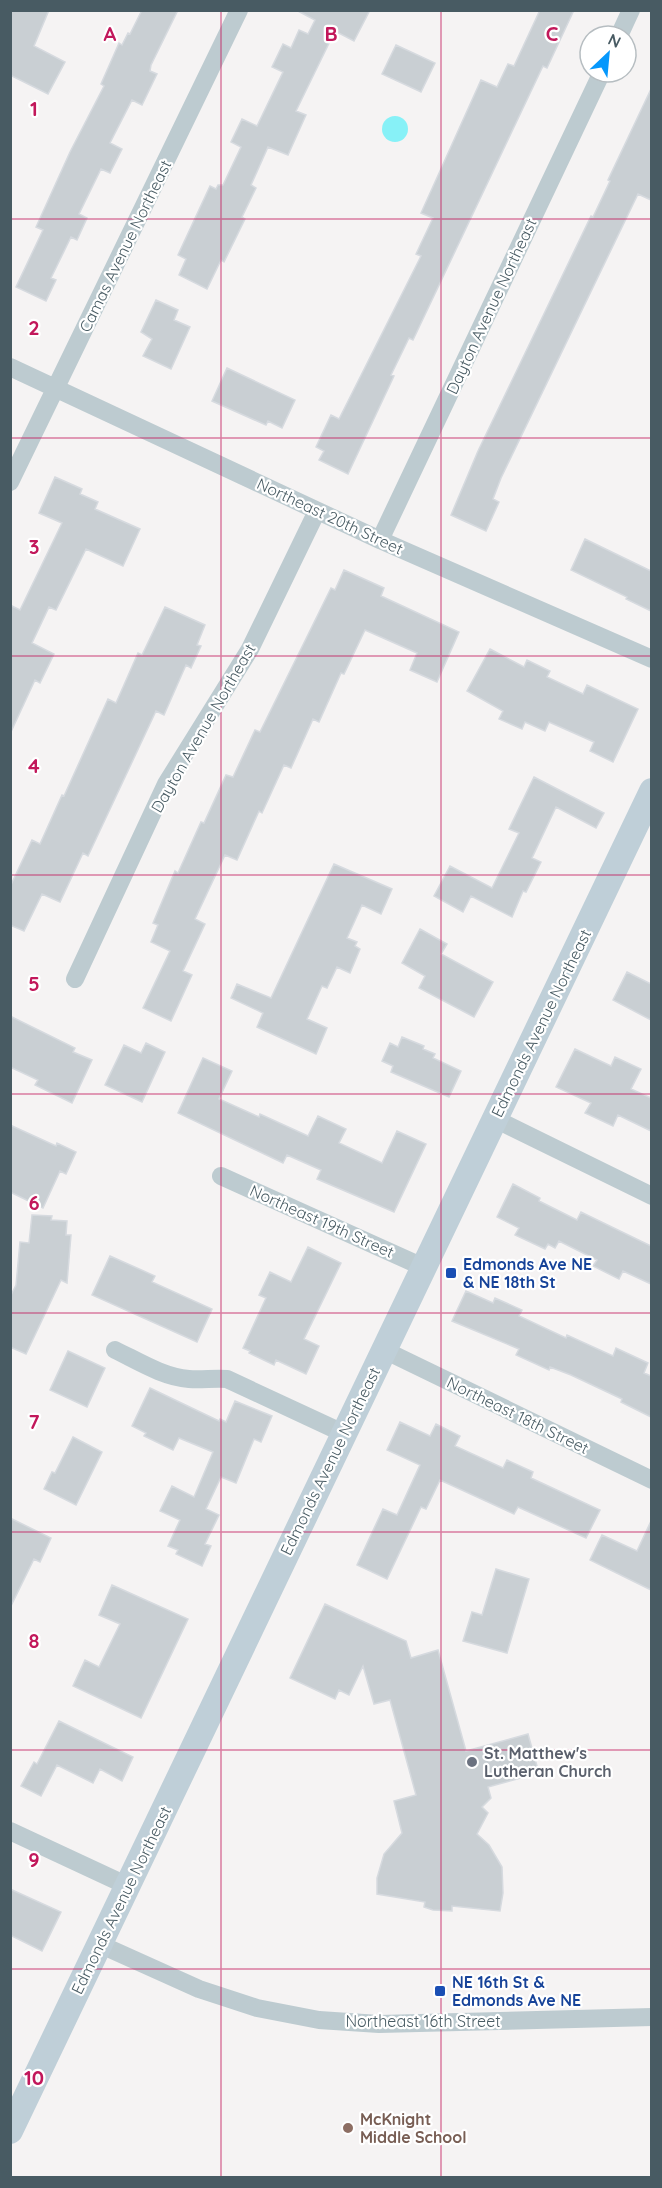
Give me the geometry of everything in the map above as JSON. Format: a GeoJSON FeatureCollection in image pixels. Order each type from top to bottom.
{"type":"FeatureCollection","features":[{"type":"Feature","properties":{"kind":"street","name":"Camas Avenue Northeast"},"geometry":{"type":"LineString","coordinates":[[10,483],[239,10]]}},
{"type":"Feature","properties":{"kind":"street"},"geometry":{"type":"LineString","coordinates":[[625,24],[631,10]]}},
{"type":"Feature","properties":{"kind":"street","name":"Dayton Avenue Northeast"},"geometry":{"type":"LineString","coordinates":[[380,540],[596,84]]}},
{"type":"Feature","properties":{"kind":"street","name":"Northeast 20th Street"},"geometry":{"type":"LineString","coordinates":[[10,367],[380,540],[651,659]]}},
{"type":"Feature","properties":{"kind":"street","name":"Dayton Avenue Northeast"},"geometry":{"type":"LineString","coordinates":[[75,979],[166,784],[250,649],[317,511]]}},
{"type":"Feature","properties":{"kind":"street","name":"Edmonds Avenue Northeast"},"geometry":{"type":"LineString","coordinates":[[10,2131],[343,1433],[650,801]]}},
{"type":"Feature","properties":{"kind":"street"},"geometry":{"type":"LineString","coordinates":[[495,1119],[651,1196]]}},
{"type":"Feature","properties":{"kind":"street","name":"Northeast 19th Street"},"geometry":{"type":"LineString","coordinates":[[221,1176],[423,1267]]}},
{"type":"Feature","properties":{"kind":"street"},"geometry":{"type":"LineString","coordinates":[[115,1350],[166,1374],[190,1379],[212,1377],[227,1380],[343,1433]]}},
{"type":"Feature","properties":{"kind":"street","name":"Northeast 18th Street"},"geometry":{"type":"LineString","coordinates":[[384,1350],[651,1480]]}},
{"type":"Feature","properties":{"kind":"street"},"geometry":{"type":"LineString","coordinates":[[10,1831],[128,1886]]}},
{"type":"Feature","properties":{"kind":"street","name":"Northeast 16th Street"},"geometry":{"type":"LineString","coordinates":[[99,1944],[199,1989],[257,2008],[319,2020],[380,2025],[651,2017]]}},
{"type":"Feature","properties":{"kind":"water"},"geometry":{"type":"Polygon","coordinates":[[[395,116],[404,120],[408,129],[404,138],[395,142],[386,138],[382,129],[386,120],[395,116]]]}},
{"type":"Feature","properties":{"kind":"building"},"geometry":{"type":"Polygon","coordinates":[[[10,10],[49,10],[34,46],[65,62],[48,94],[10,75],[10,10]]]}},
{"type":"Feature","properties":{"kind":"building"},"geometry":{"type":"Polygon","coordinates":[[[142,10],[178,10],[151,65],[150,71],[157,74],[142,105],[132,100],[110,143],[122,149],[110,173],[101,169],[79,214],[87,218],[77,240],[71,237],[51,278],[56,280],[46,301],[16,287],[43,230],[36,227],[70,152],[104,86],[101,84],[119,43],[122,45],[128,33],[130,34],[142,10]]]}},
{"type":"Feature","properties":{"kind":"building"},"geometry":{"type":"Polygon","coordinates":[[[296,10],[370,10],[354,41],[335,31],[296,111],[306,115],[288,155],[268,147],[251,185],[256,188],[242,217],[245,219],[224,262],[221,260],[207,289],[179,275],[186,259],[178,255],[210,186],[216,189],[218,185],[223,185],[241,147],[231,142],[242,119],[257,126],[283,72],[272,67],[283,44],[291,48],[299,30],[308,34],[315,20],[296,10]]]}},
{"type":"Feature","properties":{"kind":"building"},"geometry":{"type":"Polygon","coordinates":[[[540,10],[574,10],[547,68],[543,66],[413,340],[409,338],[391,375],[394,376],[348,474],[319,460],[324,451],[316,447],[331,415],[339,419],[421,256],[416,254],[433,218],[421,213],[481,80],[497,87],[508,64],[514,66],[540,10]]]}},
{"type":"Feature","properties":{"kind":"building"},"geometry":{"type":"Polygon","coordinates":[[[396,45],[435,63],[421,92],[382,74],[396,45]]]}},
{"type":"Feature","properties":{"kind":"building"},"geometry":{"type":"Polygon","coordinates":[[[651,89],[651,200],[638,194],[501,478],[493,499],[499,502],[486,531],[451,515],[478,451],[591,216],[593,217],[651,89]]]}},
{"type":"Feature","properties":{"kind":"building"},"geometry":{"type":"Polygon","coordinates":[[[156,300],[178,310],[174,320],[190,327],[171,369],[143,356],[152,339],[141,332],[156,300]]]}},
{"type":"Feature","properties":{"kind":"building"},"geometry":{"type":"Polygon","coordinates":[[[227,368],[295,400],[282,428],[268,421],[266,425],[212,401],[227,368]]]}},
{"type":"Feature","properties":{"kind":"building"},"geometry":{"type":"Polygon","coordinates":[[[55,477],[82,489],[80,494],[98,502],[95,509],[140,529],[123,566],[86,549],[56,610],[49,607],[32,643],[54,654],[40,683],[35,680],[10,734],[10,605],[20,610],[62,523],[39,513],[55,477]]]}},
{"type":"Feature","properties":{"kind":"building"},"geometry":{"type":"Polygon","coordinates":[[[585,539],[651,571],[651,611],[571,570],[585,539]]]}},
{"type":"Feature","properties":{"kind":"building"},"geometry":{"type":"Polygon","coordinates":[[[344,570],[384,588],[381,596],[459,632],[437,682],[410,670],[417,653],[365,630],[344,674],[341,673],[319,722],[313,719],[291,768],[284,765],[262,813],[259,811],[237,860],[225,855],[195,919],[205,924],[183,971],[192,975],[171,1021],[143,1008],[170,951],[151,942],[158,925],[153,923],[175,871],[178,873],[226,775],[233,777],[255,730],[260,732],[331,588],[335,590],[344,570]]]}},
{"type":"Feature","properties":{"kind":"building"},"geometry":{"type":"Polygon","coordinates":[[[165,607],[205,625],[197,645],[201,646],[191,668],[186,665],[164,715],[156,711],[88,856],[83,853],[60,902],[42,894],[24,931],[10,925],[10,887],[32,840],[40,844],[108,699],[116,703],[138,653],[142,655],[165,607]]]}},
{"type":"Feature","properties":{"kind":"building"},"geometry":{"type":"Polygon","coordinates":[[[490,649],[524,667],[527,660],[550,671],[547,677],[583,694],[587,685],[638,709],[613,762],[590,751],[594,742],[549,722],[545,731],[525,722],[522,729],[499,719],[503,711],[467,691],[490,649]]]}},
{"type":"Feature","properties":{"kind":"building"},"geometry":{"type":"Polygon","coordinates":[[[534,777],[604,813],[596,828],[556,807],[532,858],[541,862],[526,892],[523,891],[512,917],[471,896],[463,912],[434,896],[450,866],[492,888],[519,833],[509,829],[534,777]]]}},
{"type":"Feature","properties":{"kind":"building"},"geometry":{"type":"Polygon","coordinates":[[[334,864],[392,889],[381,914],[362,905],[347,938],[357,942],[355,946],[360,949],[350,973],[337,967],[327,988],[322,986],[307,1019],[327,1028],[316,1054],[257,1027],[263,1013],[231,998],[237,984],[271,998],[334,864]]]}},
{"type":"Feature","properties":{"kind":"building"},"geometry":{"type":"Polygon","coordinates":[[[420,929],[447,944],[441,954],[493,982],[474,1017],[419,988],[425,976],[402,963],[420,929]]]}},
{"type":"Feature","properties":{"kind":"building"},"geometry":{"type":"Polygon","coordinates":[[[627,972],[651,984],[651,1020],[613,1000],[627,972]]]}},
{"type":"Feature","properties":{"kind":"building"},"geometry":{"type":"Polygon","coordinates":[[[10,1016],[75,1048],[73,1052],[92,1060],[72,1103],[35,1085],[38,1080],[10,1067],[10,1016]]]}},
{"type":"Feature","properties":{"kind":"building"},"geometry":{"type":"Polygon","coordinates":[[[402,1037],[424,1046],[423,1049],[435,1054],[433,1058],[461,1071],[449,1097],[391,1072],[393,1066],[382,1061],[390,1043],[398,1047],[402,1037]]]}},
{"type":"Feature","properties":{"kind":"building"},"geometry":{"type":"Polygon","coordinates":[[[146,1043],[165,1052],[142,1102],[105,1085],[124,1045],[141,1053],[146,1043]]]}},
{"type":"Feature","properties":{"kind":"building"},"geometry":{"type":"Polygon","coordinates":[[[575,1049],[611,1066],[615,1057],[641,1069],[631,1089],[651,1098],[651,1131],[618,1115],[613,1126],[585,1113],[591,1103],[556,1087],[575,1049]]]}},
{"type":"Feature","properties":{"kind":"building"},"geometry":{"type":"Polygon","coordinates":[[[203,1058],[232,1071],[219,1099],[259,1117],[260,1114],[308,1136],[318,1116],[346,1129],[339,1143],[382,1163],[397,1131],[426,1144],[394,1212],[317,1179],[321,1170],[287,1155],[283,1163],[178,1113],[203,1058]]]}},
{"type":"Feature","properties":{"kind":"building"},"geometry":{"type":"Polygon","coordinates":[[[10,1125],[56,1146],[57,1143],[76,1152],[66,1174],[60,1171],[43,1208],[10,1192],[10,1125]]]}},
{"type":"Feature","properties":{"kind":"building"},"geometry":{"type":"Polygon","coordinates":[[[513,1184],[540,1198],[539,1201],[577,1220],[581,1212],[651,1246],[651,1284],[623,1271],[619,1279],[593,1266],[597,1260],[559,1241],[555,1248],[548,1244],[545,1249],[515,1235],[519,1228],[497,1217],[513,1184]]]}},
{"type":"Feature","properties":{"kind":"building"},"geometry":{"type":"Polygon","coordinates":[[[32,1215],[52,1216],[51,1220],[67,1221],[66,1235],[71,1235],[67,1283],[61,1280],[26,1354],[10,1347],[10,1297],[16,1285],[20,1242],[29,1243],[32,1215]]]}},
{"type":"Feature","properties":{"kind":"building"},"geometry":{"type":"Polygon","coordinates":[[[308,1247],[341,1263],[304,1339],[319,1346],[306,1374],[276,1360],[274,1365],[243,1348],[266,1298],[259,1295],[270,1272],[291,1282],[308,1247]]]}},
{"type":"Feature","properties":{"kind":"building"},"geometry":{"type":"Polygon","coordinates":[[[110,1256],[155,1276],[152,1282],[212,1309],[197,1342],[92,1295],[110,1256]]]}},
{"type":"Feature","properties":{"kind":"building"},"geometry":{"type":"Polygon","coordinates":[[[466,1291],[493,1303],[495,1298],[522,1310],[519,1316],[566,1338],[567,1335],[613,1356],[616,1348],[648,1363],[644,1373],[651,1376],[651,1417],[621,1402],[622,1399],[571,1375],[550,1367],[549,1370],[516,1355],[519,1349],[452,1321],[466,1291]]]}},
{"type":"Feature","properties":{"kind":"building"},"geometry":{"type":"Polygon","coordinates":[[[68,1351],[105,1368],[87,1407],[50,1390],[68,1351]]]}},
{"type":"Feature","properties":{"kind":"building"},"geometry":{"type":"Polygon","coordinates":[[[150,1388],[219,1421],[220,1419],[226,1422],[235,1401],[272,1416],[261,1442],[254,1439],[236,1483],[221,1477],[206,1509],[219,1515],[205,1544],[211,1546],[202,1566],[176,1554],[178,1550],[168,1546],[180,1520],[160,1511],[172,1486],[194,1497],[213,1452],[179,1438],[173,1450],[144,1436],[146,1433],[132,1426],[150,1388]]]}},
{"type":"Feature","properties":{"kind":"building"},"geometry":{"type":"Polygon","coordinates":[[[400,1422],[430,1436],[436,1424],[460,1436],[455,1446],[503,1468],[507,1460],[533,1472],[531,1478],[600,1510],[586,1538],[518,1507],[514,1514],[440,1480],[426,1509],[421,1507],[387,1579],[357,1565],[383,1509],[397,1515],[420,1465],[387,1450],[400,1422]]]}},
{"type":"Feature","properties":{"kind":"building"},"geometry":{"type":"Polygon","coordinates":[[[73,1437],[102,1452],[76,1505],[44,1489],[52,1472],[55,1473],[73,1437]]]}},
{"type":"Feature","properties":{"kind":"building"},"geometry":{"type":"Polygon","coordinates":[[[10,1518],[51,1538],[40,1562],[34,1559],[10,1608],[10,1518]]]}},
{"type":"Feature","properties":{"kind":"building"},"geometry":{"type":"Polygon","coordinates":[[[651,1521],[651,1590],[590,1560],[602,1535],[637,1551],[651,1521]]]}},
{"type":"Feature","properties":{"kind":"building"},"geometry":{"type":"Polygon","coordinates":[[[496,1569],[529,1579],[507,1653],[463,1641],[472,1612],[482,1615],[496,1569]]]}},
{"type":"Feature","properties":{"kind":"building"},"geometry":{"type":"Polygon","coordinates":[[[112,1585],[188,1619],[141,1718],[73,1686],[85,1660],[99,1667],[120,1624],[99,1615],[112,1585]]]}},
{"type":"Feature","properties":{"kind":"building","name":"St. Matthew's Lutheran Church"},"geometry":{"type":"Polygon","coordinates":[[[325,1604],[406,1641],[411,1658],[438,1650],[466,1751],[528,1734],[539,1773],[488,1787],[491,1798],[482,1807],[488,1813],[477,1834],[489,1845],[502,1867],[503,1893],[500,1911],[452,1906],[452,1911],[433,1910],[424,1907],[425,1902],[377,1894],[377,1878],[384,1854],[402,1833],[394,1801],[416,1795],[390,1700],[374,1704],[363,1666],[349,1695],[339,1690],[335,1699],[290,1678],[325,1604]]]}},
{"type":"Feature","properties":{"kind":"building"},"geometry":{"type":"Polygon","coordinates":[[[59,1721],[133,1757],[122,1781],[100,1769],[93,1783],[57,1765],[41,1796],[21,1786],[34,1762],[37,1764],[59,1721]]]}},
{"type":"Feature","properties":{"kind":"building"},"geometry":{"type":"Polygon","coordinates":[[[10,1889],[61,1912],[42,1951],[10,1935],[10,1889]]]}},
{"type":"Feature","properties":{"kind":"place","name":"Edmonds Ave NE & NE 18th St"},"geometry":{"type":"Point","coordinates":[451,1273]}},
{"type":"Feature","properties":{"kind":"place","name":"St. Matthew's Lutheran Church"},"geometry":{"type":"Point","coordinates":[472,1762]}},
{"type":"Feature","properties":{"kind":"place","name":"NE 16th St & Edmonds Ave NE"},"geometry":{"type":"Point","coordinates":[440,1991]}},
{"type":"Feature","properties":{"kind":"place","name":"McKnight Middle School"},"geometry":{"type":"Point","coordinates":[348,2128]}}]}
